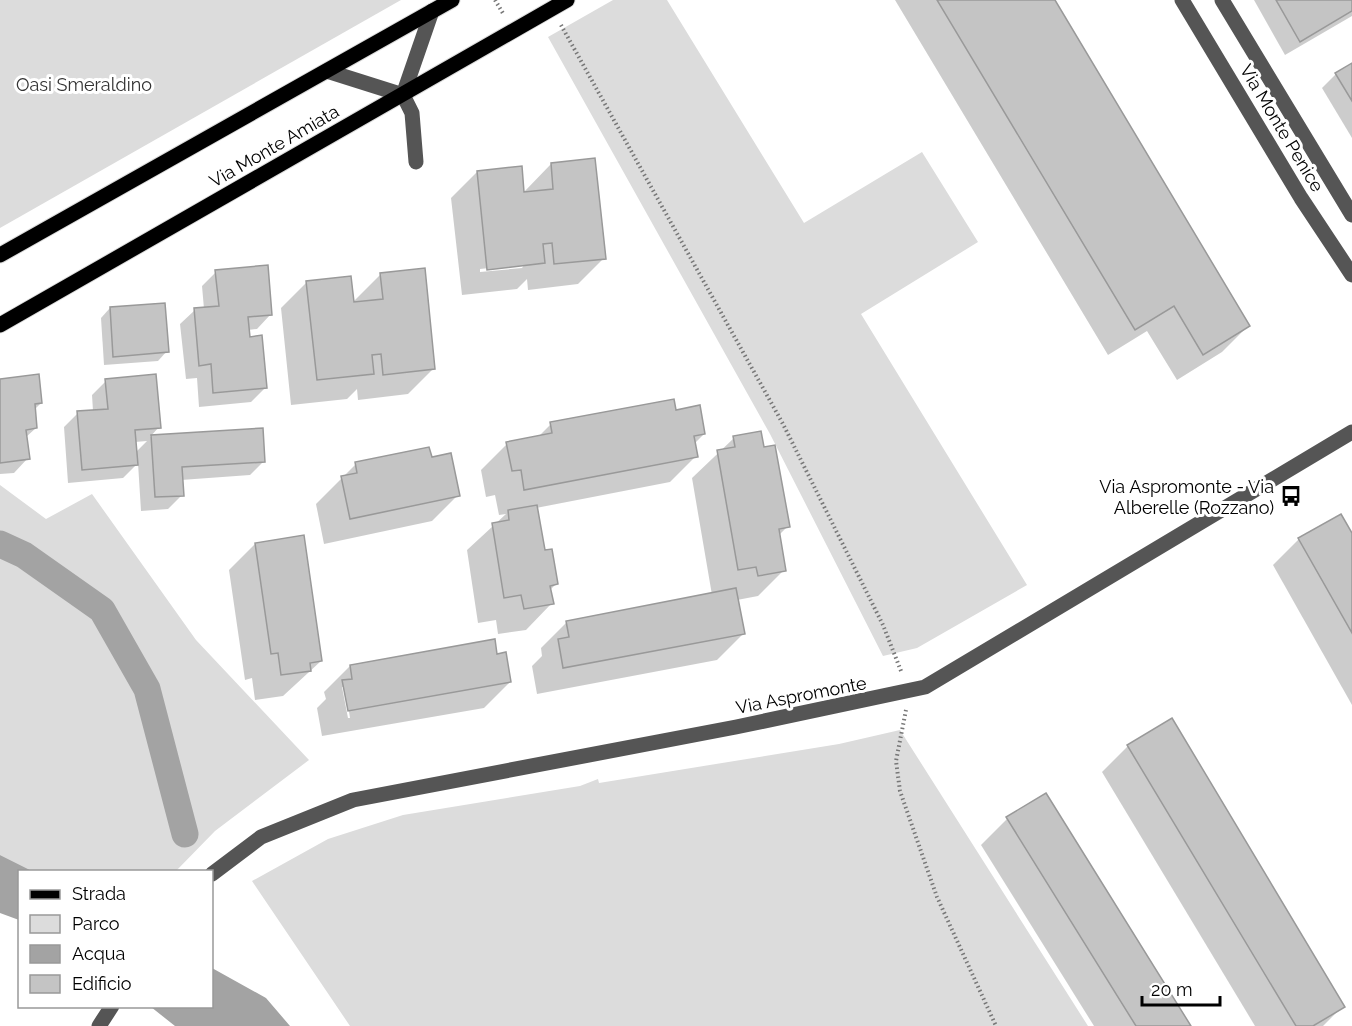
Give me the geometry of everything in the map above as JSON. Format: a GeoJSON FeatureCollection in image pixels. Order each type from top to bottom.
{"type":"FeatureCollection","features":[{"type":"Feature","properties":{"kind":"main road"},"geometry":{"type":"LineString","coordinates":[[0,255],[452,0]]}},
{"type":"Feature","properties":{"kind":"main road","name":"Via Monte Amiata"},"geometry":{"type":"LineString","coordinates":[[0,325],[567,0]]}},
{"type":"Feature","properties":{"kind":"street","name":"Via Monte Penice"},"geometry":{"type":"LineString","coordinates":[[1182,0],[1301,198],[1352,274]]}},
{"type":"Feature","properties":{"kind":"street","name":"Via Monte Penice"},"geometry":{"type":"LineString","coordinates":[[1222,0],[1352,215]]}},
{"type":"Feature","properties":{"kind":"street"},"geometry":{"type":"LineString","coordinates":[[416,162],[412,113],[403,95],[432,11]]}},
{"type":"Feature","properties":{"kind":"street"},"geometry":{"type":"LineString","coordinates":[[327,71],[403,95]]}},
{"type":"Feature","properties":{"kind":"street","name":"Via Aspromonte"},"geometry":{"type":"LineString","coordinates":[[213,873],[261,837],[352,800],[909,693],[925,687],[1352,432]]}},
{"type":"Feature","properties":{"kind":"street"},"geometry":{"type":"LineString","coordinates":[[99,1026],[111,1008]]}},
{"type":"Feature","properties":{"kind":"path"},"geometry":{"type":"LineString","coordinates":[[552,9],[783,424],[883,625],[909,693],[896,761],[900,791],[937,897],[996,1026]]}},
{"type":"Feature","properties":{"kind":"green space","name":"Oasi Smeraldino"},"geometry":{"type":"Polygon","coordinates":[[[0,0],[401,0],[0,228],[0,0]]]}},
{"type":"Feature","properties":{"kind":"green space"},"geometry":{"type":"Polygon","coordinates":[[[613,0],[667,0],[804,223],[922,152],[978,242],[861,314],[1027,585],[917,648],[883,656],[770,434],[548,37],[613,0]]]}},
{"type":"Feature","properties":{"kind":"green space"},"geometry":{"type":"Polygon","coordinates":[[[0,485],[46,519],[92,494],[196,640],[309,760],[215,831],[177,870],[30,870],[0,855],[0,485]]]}},
{"type":"Feature","properties":{"kind":"green space"},"geometry":{"type":"Polygon","coordinates":[[[900,730],[1088,1026],[350,1026],[252,881],[328,839],[403,815],[580,786],[598,779],[599,783],[839,744],[900,730]]]}},
{"type":"Feature","properties":{"kind":"water"},"geometry":{"type":"Polygon","coordinates":[[[0,855],[30,870],[18,870],[18,920],[0,913],[0,855]]]}},
{"type":"Feature","properties":{"kind":"water"},"geometry":{"type":"Polygon","coordinates":[[[213,969],[266,998],[290,1026],[175,1026],[152,1008],[213,1008],[213,969]]]}},
{"type":"Feature","properties":{"kind":"building"},"geometry":{"type":"Polygon","coordinates":[[[937,0],[1055,0],[1250,326],[1203,355],[1174,306],[1135,330],[937,0]]]}},
{"type":"Feature","properties":{"kind":"building"},"geometry":{"type":"Polygon","coordinates":[[[1276,0],[1352,0],[1352,11],[1300,42],[1276,0]]]}},
{"type":"Feature","properties":{"kind":"building"},"geometry":{"type":"Polygon","coordinates":[[[1352,63],[1352,101],[1335,73],[1352,63]]]}},
{"type":"Feature","properties":{"kind":"building"},"geometry":{"type":"Polygon","coordinates":[[[595,158],[606,259],[554,264],[552,243],[543,244],[545,263],[487,270],[477,171],[522,166],[524,192],[553,189],[551,163],[595,158]]]}},
{"type":"Feature","properties":{"kind":"building"},"geometry":{"type":"Polygon","coordinates":[[[268,265],[272,315],[248,317],[250,337],[262,335],[267,388],[213,393],[211,364],[199,366],[194,308],[219,306],[215,270],[268,265]]]}},
{"type":"Feature","properties":{"kind":"building"},"geometry":{"type":"Polygon","coordinates":[[[425,268],[435,369],[383,375],[381,354],[372,355],[374,374],[317,380],[306,281],[351,276],[354,302],[383,299],[380,273],[425,268]]]}},
{"type":"Feature","properties":{"kind":"building"},"geometry":{"type":"Polygon","coordinates":[[[165,303],[169,352],[113,357],[110,307],[165,303]]]}},
{"type":"Feature","properties":{"kind":"building"},"geometry":{"type":"Polygon","coordinates":[[[39,374],[42,403],[35,404],[37,428],[26,430],[30,459],[0,463],[0,379],[39,374]]]}},
{"type":"Feature","properties":{"kind":"building"},"geometry":{"type":"Polygon","coordinates":[[[156,374],[161,428],[135,430],[138,465],[82,470],[77,411],[108,409],[105,379],[156,374]]]}},
{"type":"Feature","properties":{"kind":"building"},"geometry":{"type":"Polygon","coordinates":[[[674,399],[676,410],[700,405],[705,434],[694,436],[698,457],[524,490],[521,470],[512,471],[506,442],[552,433],[550,422],[674,399]]]}},
{"type":"Feature","properties":{"kind":"building"},"geometry":{"type":"Polygon","coordinates":[[[263,428],[265,462],[182,467],[184,496],[155,497],[151,435],[263,428]]]}},
{"type":"Feature","properties":{"kind":"building"},"geometry":{"type":"Polygon","coordinates":[[[761,431],[764,447],[775,445],[790,527],[779,529],[786,571],[758,576],[756,567],[738,570],[717,450],[735,447],[733,436],[761,431]]]}},
{"type":"Feature","properties":{"kind":"building"},"geometry":{"type":"Polygon","coordinates":[[[429,447],[432,457],[451,453],[460,496],[350,519],[341,476],[357,473],[355,462],[429,447]]]}},
{"type":"Feature","properties":{"kind":"building"},"geometry":{"type":"Polygon","coordinates":[[[537,505],[545,550],[552,549],[558,584],[550,586],[554,604],[524,609],[521,595],[504,598],[492,523],[509,520],[508,510],[537,505]]]}},
{"type":"Feature","properties":{"kind":"building"},"geometry":{"type":"Polygon","coordinates":[[[1341,514],[1352,533],[1352,633],[1298,538],[1341,514]]]}},
{"type":"Feature","properties":{"kind":"building"},"geometry":{"type":"Polygon","coordinates":[[[304,535],[322,661],[310,663],[311,671],[281,675],[278,653],[271,654],[255,543],[304,535]]]}},
{"type":"Feature","properties":{"kind":"building"},"geometry":{"type":"Polygon","coordinates":[[[736,588],[745,634],[563,668],[558,639],[569,637],[566,621],[736,588]]]}},
{"type":"Feature","properties":{"kind":"building"},"geometry":{"type":"Polygon","coordinates":[[[495,639],[497,654],[506,652],[511,682],[348,711],[342,680],[352,679],[350,665],[495,639]]]}},
{"type":"Feature","properties":{"kind":"building"},"geometry":{"type":"Polygon","coordinates":[[[1172,718],[1345,1007],[1313,1026],[1296,1026],[1127,745],[1172,718]]]}},
{"type":"Feature","properties":{"kind":"building"},"geometry":{"type":"Polygon","coordinates":[[[1046,793],[1191,1026],[1136,1026],[1006,817],[1046,793]]]}},
{"type":"Feature","properties":{"kind":"waterway"},"geometry":{"type":"LineString","coordinates":[[0,544],[24,555],[102,610],[147,689],[185,834]]}},
{"type":"Feature","properties":{"kind":"place","name":"Via Aspromonte - Via Alberelle (Rozzano)"},"geometry":{"type":"Point","coordinates":[1291,496]}}]}
